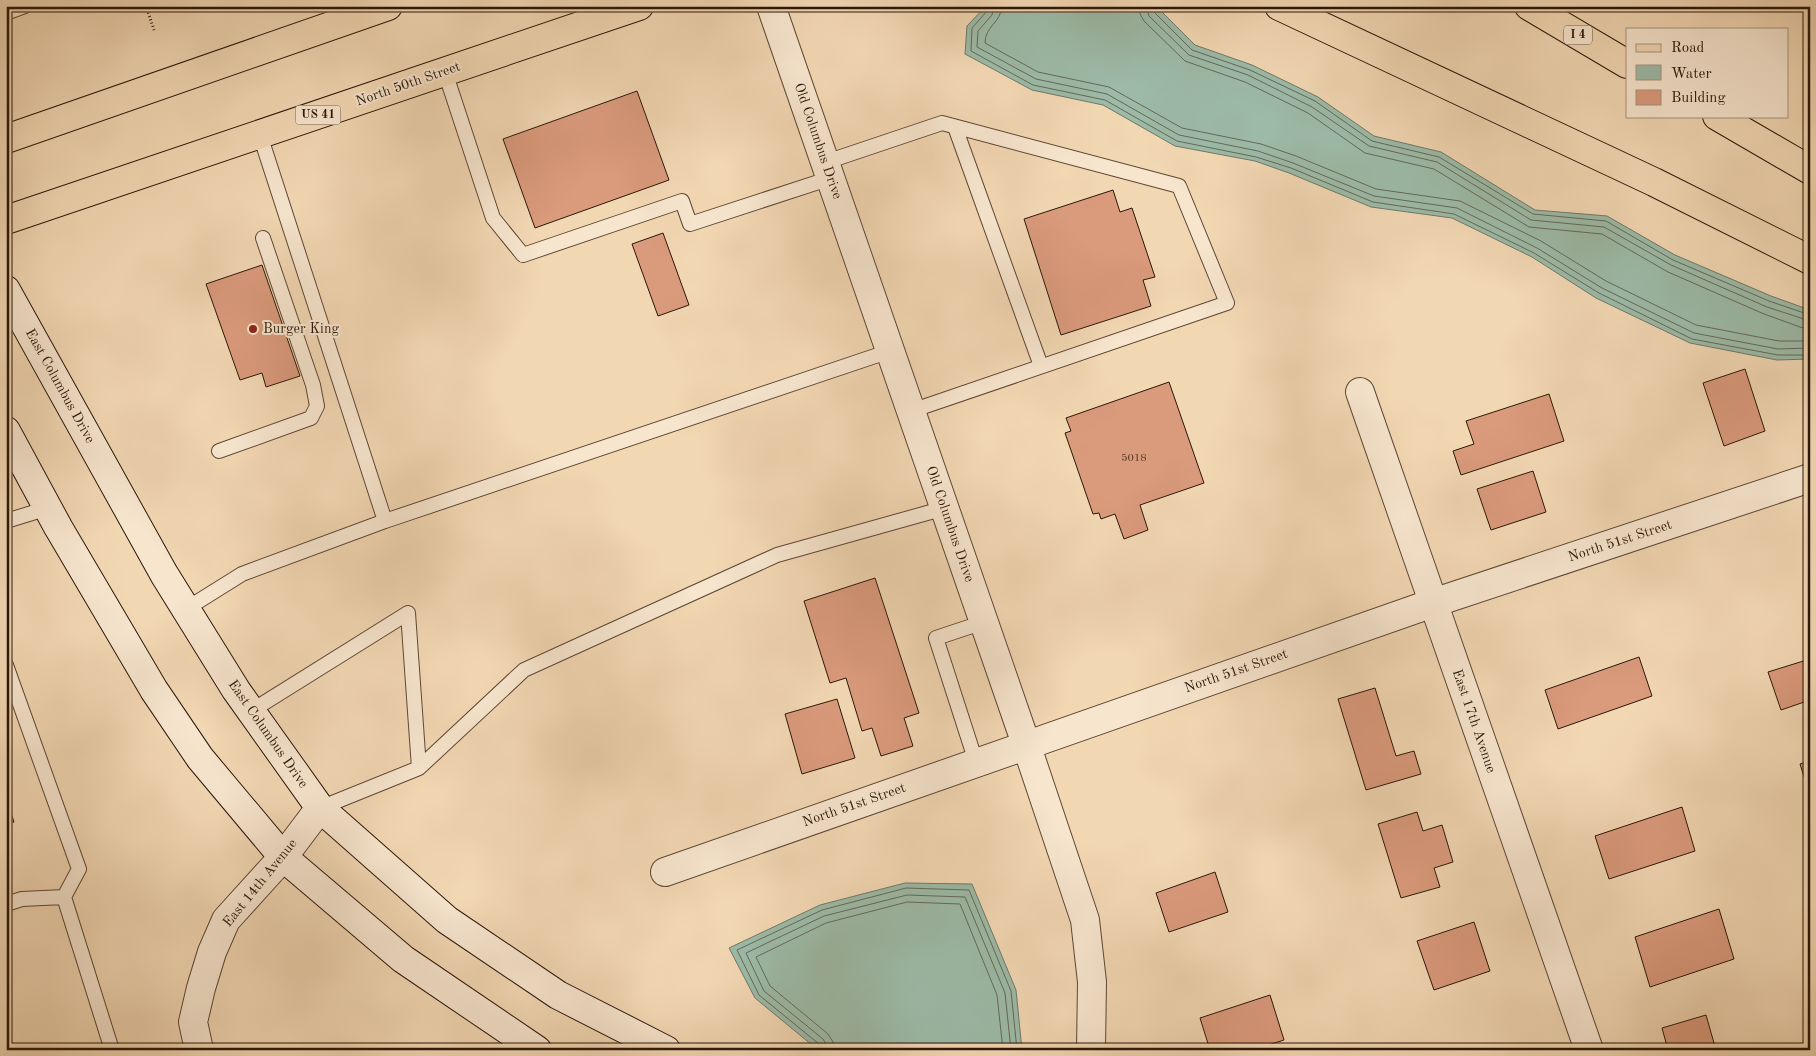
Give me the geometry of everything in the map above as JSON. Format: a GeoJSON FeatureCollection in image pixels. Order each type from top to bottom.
{"type":"FeatureCollection","features":[{"type":"Feature","properties":{"kind":"main road"},"geometry":{"type":"LineString","coordinates":[[6,139],[342,14],[388,6]]}},
{"type":"Feature","properties":{"kind":"main road","name":"North 50th Street"},"geometry":{"type":"LineString","coordinates":[[6,220],[639,6]]}},
{"type":"Feature","properties":{"kind":"main road"},"geometry":{"type":"LineString","coordinates":[[1279,6],[1654,182],[1810,260]]}},
{"type":"Feature","properties":{"kind":"main road","name":"I 4"},"geometry":{"type":"LineString","coordinates":[[1529,6],[1626,63]]}},
{"type":"Feature","properties":{"kind":"main road"},"geometry":{"type":"LineString","coordinates":[[1720,118],[1810,170]]}},
{"type":"Feature","properties":{"kind":"street","name":"Old Columbus Drive"},"geometry":{"type":"LineString","coordinates":[[771,6],[1026,744],[1084,920],[1092,982],[1090,1050]]}},
{"type":"Feature","properties":{"kind":"street","name":"East Columbus Drive"},"geometry":{"type":"LineString","coordinates":[[6,290],[164,574],[251,711],[320,808],[447,920],[558,995],[666,1050]]}},
{"type":"Feature","properties":{"kind":"street","name":"East 17th Avenue"},"geometry":{"type":"LineString","coordinates":[[1360,392],[1589,1050]]}},
{"type":"Feature","properties":{"kind":"street"},"geometry":{"type":"LineString","coordinates":[[6,431],[48,508],[154,690],[200,758],[283,858],[403,959],[537,1050]]}},
{"type":"Feature","properties":{"kind":"street","name":"North 51st Street"},"geometry":{"type":"LineString","coordinates":[[665,872],[1433,603],[1810,478]]}},
{"type":"Feature","properties":{"kind":"street","name":"East 14th Avenue"},"geometry":{"type":"LineString","coordinates":[[199,1050],[193,1022],[201,988],[226,920],[283,858],[320,808]]}},
{"type":"Feature","properties":{"kind":"lane"},"geometry":{"type":"LineString","coordinates":[[6,13],[25,6]]}},
{"type":"Feature","properties":{"kind":"lane"},"geometry":{"type":"LineString","coordinates":[[445,72],[493,218],[523,256],[682,201],[690,224],[942,123],[1179,186],[1227,303],[911,411]]}},
{"type":"Feature","properties":{"kind":"lane"},"geometry":{"type":"LineString","coordinates":[[955,127],[1041,366]]}},
{"type":"Feature","properties":{"kind":"lane"},"geometry":{"type":"LineString","coordinates":[[260,134],[384,521]]}},
{"type":"Feature","properties":{"kind":"lane"},"geometry":{"type":"LineString","coordinates":[[219,451],[311,418],[317,406],[313,385],[264,238]]}},
{"type":"Feature","properties":{"kind":"lane"},"geometry":{"type":"LineString","coordinates":[[186,609],[242,574],[384,521],[890,351]]}},
{"type":"Feature","properties":{"kind":"lane"},"geometry":{"type":"LineString","coordinates":[[6,521],[48,508]]}},
{"type":"Feature","properties":{"kind":"lane"},"geometry":{"type":"LineString","coordinates":[[320,808],[419,768],[524,670],[777,555],[944,508]]}},
{"type":"Feature","properties":{"kind":"lane"},"geometry":{"type":"LineString","coordinates":[[251,711],[408,613],[419,768]]}},
{"type":"Feature","properties":{"kind":"lane"},"geometry":{"type":"LineString","coordinates":[[976,762],[936,638],[984,622]]}},
{"type":"Feature","properties":{"kind":"lane"},"geometry":{"type":"LineString","coordinates":[[6,665],[79,869],[64,897],[112,1050]]}},
{"type":"Feature","properties":{"kind":"lane"},"geometry":{"type":"LineString","coordinates":[[6,904],[22,899],[64,897]]}},
{"type":"Feature","properties":{"kind":"path"},"geometry":{"type":"LineString","coordinates":[[146,6],[154,30]]}},
{"type":"Feature","properties":{"kind":"water"},"geometry":{"type":"Polygon","coordinates":[[[986,6],[1156,6],[1195,45],[1252,65],[1318,97],[1374,136],[1441,152],[1535,210],[1607,216],[1675,255],[1771,296],[1810,310],[1810,359],[1777,360],[1690,343],[1596,298],[1532,257],[1452,218],[1371,207],[1255,161],[1175,146],[1103,105],[1032,90],[965,54],[967,26],[986,6]]]}},
{"type":"Feature","properties":{"kind":"water"},"geometry":{"type":"Polygon","coordinates":[[[905,883],[972,884],[1016,990],[1022,1050],[818,1050],[755,998],[729,948],[820,905],[905,883]]]}},
{"type":"Feature","properties":{"kind":"building"},"geometry":{"type":"Polygon","coordinates":[[[637,91],[669,180],[535,228],[503,139],[637,91]]]}},
{"type":"Feature","properties":{"kind":"building"},"geometry":{"type":"Polygon","coordinates":[[[1113,190],[1120,212],[1132,208],[1155,277],[1143,280],[1151,306],[1061,335],[1024,219],[1113,190]]]}},
{"type":"Feature","properties":{"kind":"building"},"geometry":{"type":"Polygon","coordinates":[[[663,233],[689,305],[658,316],[632,244],[663,233]]]}},
{"type":"Feature","properties":{"kind":"building","name":"Burger King"},"geometry":{"type":"Polygon","coordinates":[[[262,265],[300,376],[266,387],[262,373],[240,380],[206,284],[262,265]]]}},
{"type":"Feature","properties":{"kind":"building"},"geometry":{"type":"Polygon","coordinates":[[[1745,369],[1765,431],[1724,446],[1703,383],[1745,369]]]}},
{"type":"Feature","properties":{"kind":"building"},"geometry":{"type":"Polygon","coordinates":[[[1169,382],[1204,483],[1140,505],[1148,530],[1124,539],[1115,514],[1101,519],[1099,513],[1093,514],[1065,433],[1071,431],[1066,418],[1169,382]]]}},
{"type":"Feature","properties":{"kind":"building"},"geometry":{"type":"Polygon","coordinates":[[[1549,394],[1564,441],[1461,475],[1453,451],[1474,444],[1466,421],[1549,394]]]}},
{"type":"Feature","properties":{"kind":"building"},"geometry":{"type":"Polygon","coordinates":[[[1533,471],[1546,512],[1491,530],[1477,489],[1533,471]]]}},
{"type":"Feature","properties":{"kind":"building"},"geometry":{"type":"Polygon","coordinates":[[[875,578],[919,713],[904,718],[913,746],[881,756],[872,728],[862,731],[846,678],[830,683],[804,601],[875,578]]]}},
{"type":"Feature","properties":{"kind":"building"},"geometry":{"type":"Polygon","coordinates":[[[1639,657],[1652,696],[1558,729],[1545,690],[1639,657]]]}},
{"type":"Feature","properties":{"kind":"building"},"geometry":{"type":"Polygon","coordinates":[[[1810,659],[1810,700],[1781,710],[1768,672],[1810,659]]]}},
{"type":"Feature","properties":{"kind":"building"},"geometry":{"type":"Polygon","coordinates":[[[1375,688],[1396,756],[1414,751],[1421,774],[1366,790],[1338,699],[1375,688]]]}},
{"type":"Feature","properties":{"kind":"building"},"geometry":{"type":"Polygon","coordinates":[[[837,699],[855,758],[802,774],[785,714],[837,699]]]}},
{"type":"Feature","properties":{"kind":"building"},"geometry":{"type":"Polygon","coordinates":[[[1810,761],[1810,796],[1800,764],[1810,761]]]}},
{"type":"Feature","properties":{"kind":"building"},"geometry":{"type":"Polygon","coordinates":[[[6,798],[14,822],[6,824],[6,798]]]}},
{"type":"Feature","properties":{"kind":"building"},"geometry":{"type":"Polygon","coordinates":[[[1682,807],[1695,851],[1609,879],[1595,836],[1682,807]]]}},
{"type":"Feature","properties":{"kind":"building"},"geometry":{"type":"Polygon","coordinates":[[[1417,812],[1423,831],[1442,825],[1453,862],[1434,868],[1440,887],[1401,898],[1378,824],[1417,812]]]}},
{"type":"Feature","properties":{"kind":"building"},"geometry":{"type":"Polygon","coordinates":[[[1215,872],[1228,912],[1169,932],[1156,893],[1215,872]]]}},
{"type":"Feature","properties":{"kind":"building"},"geometry":{"type":"Polygon","coordinates":[[[1719,909],[1734,959],[1650,987],[1635,937],[1719,909]]]}},
{"type":"Feature","properties":{"kind":"building"},"geometry":{"type":"Polygon","coordinates":[[[1474,922],[1490,971],[1434,990],[1417,941],[1474,922]]]}},
{"type":"Feature","properties":{"kind":"building"},"geometry":{"type":"Polygon","coordinates":[[[1270,995],[1284,1040],[1253,1050],[1210,1050],[1200,1018],[1270,995]]]}},
{"type":"Feature","properties":{"kind":"building"},"geometry":{"type":"Polygon","coordinates":[[[1706,1015],[1716,1050],[1668,1050],[1662,1028],[1706,1015]]]}},
{"type":"Feature","properties":{"kind":"place","name":"Burger King"},"geometry":{"type":"Point","coordinates":[253,329]}}]}
